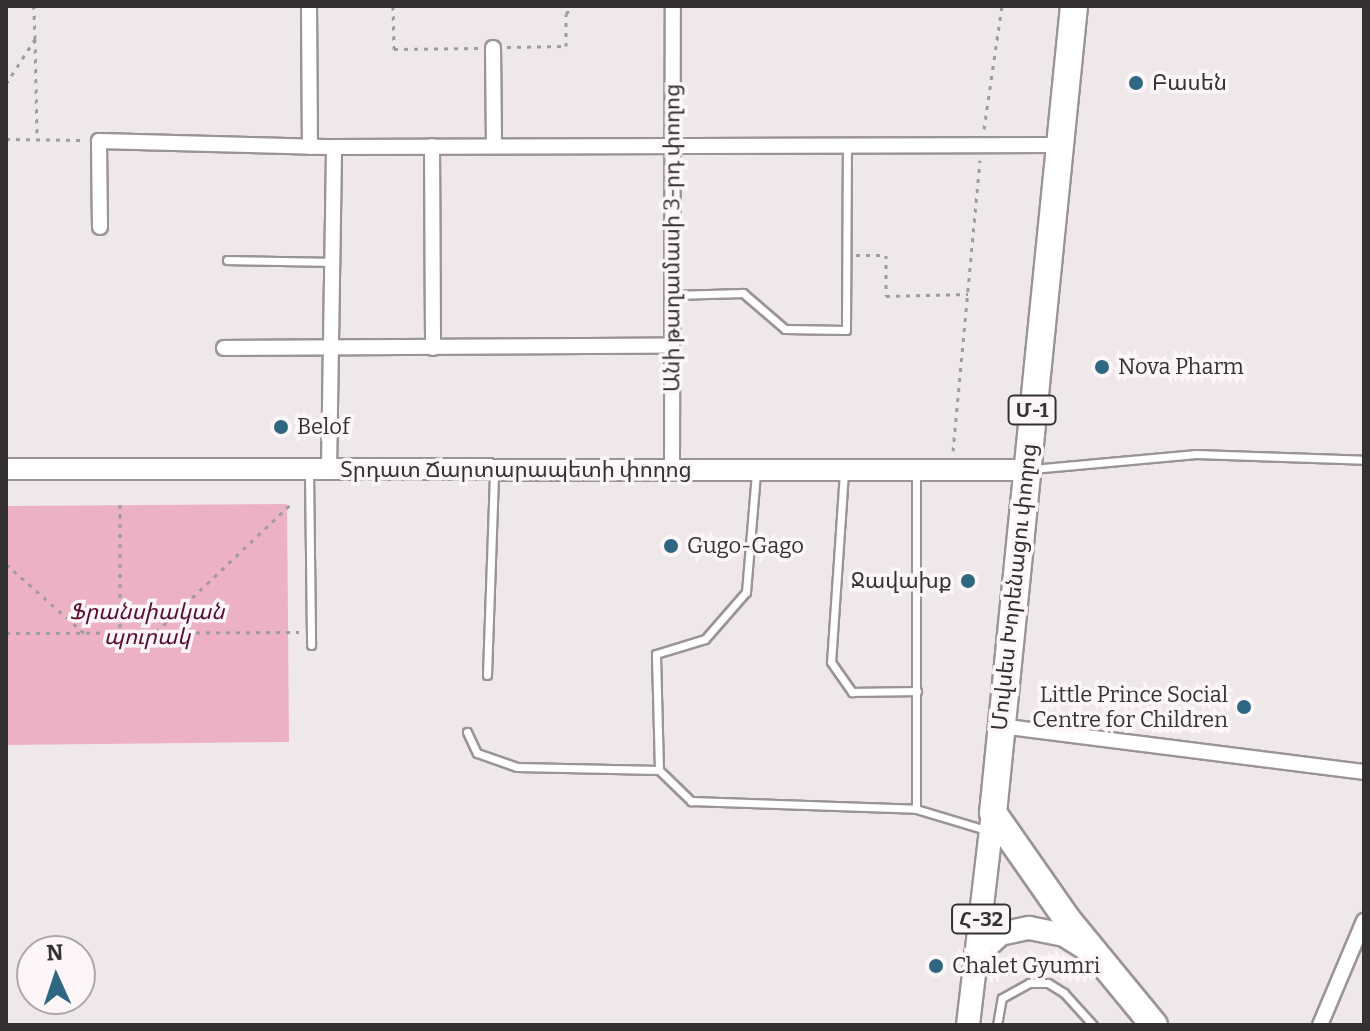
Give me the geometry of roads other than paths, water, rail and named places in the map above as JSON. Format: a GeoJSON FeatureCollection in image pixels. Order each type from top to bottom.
{"type":"FeatureCollection","features":[{"type":"Feature","properties":{"kind":"highway","name":"Մովսես Խորենացու փողոց"},"geometry":{"type":"LineString","coordinates":[[991,822],[1074,6]]}},
{"type":"Feature","properties":{"kind":"highway"},"geometry":{"type":"LineString","coordinates":[[991,822],[1154,1025]]}},
{"type":"Feature","properties":{"kind":"main road","name":"Մովսես Խորենացու փողոց"},"geometry":{"type":"LineString","coordinates":[[968,1025],[991,822]]}},
{"type":"Feature","properties":{"kind":"main road"},"geometry":{"type":"LineString","coordinates":[[977,955],[1000,934],[1029,928],[1064,935],[1099,957]]}},
{"type":"Feature","properties":{"kind":"street"},"geometry":{"type":"LineString","coordinates":[[309,6],[310,147]]}},
{"type":"Feature","properties":{"kind":"street","name":"Անի թաղամասի 3-րդ փողոց"},"geometry":{"type":"LineString","coordinates":[[672,469],[673,6]]}},
{"type":"Feature","properties":{"kind":"street"},"geometry":{"type":"LineString","coordinates":[[493,48],[494,146]]}},
{"type":"Feature","properties":{"kind":"street"},"geometry":{"type":"LineString","coordinates":[[100,227],[99,141],[310,147],[1058,145]]}},
{"type":"Feature","properties":{"kind":"street"},"geometry":{"type":"LineString","coordinates":[[432,146],[433,348]]}},
{"type":"Feature","properties":{"kind":"street"},"geometry":{"type":"LineString","coordinates":[[319,470],[331,348],[334,147]]}},
{"type":"Feature","properties":{"kind":"street"},"geometry":{"type":"LineString","coordinates":[[224,348],[672,346]]}},
{"type":"Feature","properties":{"kind":"street","name":"Տրդատ Ճարտարապետի փողոց"},"geometry":{"type":"LineString","coordinates":[[6,469],[1026,470]]}},
{"type":"Feature","properties":{"kind":"street"},"geometry":{"type":"LineString","coordinates":[[1000,726],[1364,772]]}},
{"type":"Feature","properties":{"kind":"street"},"geometry":{"type":"LineString","coordinates":[[1320,1025],[1364,921]]}},
{"type":"Feature","properties":{"kind":"lane"},"geometry":{"type":"LineString","coordinates":[[673,295],[743,293],[785,329],[846,330],[847,145]]}},
{"type":"Feature","properties":{"kind":"lane"},"geometry":{"type":"LineString","coordinates":[[227,260],[334,262]]}},
{"type":"Feature","properties":{"kind":"lane"},"geometry":{"type":"LineString","coordinates":[[1026,470],[1196,454],[1364,460]]}},
{"type":"Feature","properties":{"kind":"lane"},"geometry":{"type":"LineString","coordinates":[[311,645],[319,470]]}},
{"type":"Feature","properties":{"kind":"lane"},"geometry":{"type":"LineString","coordinates":[[487,675],[494,470]]}},
{"type":"Feature","properties":{"kind":"lane"},"geometry":{"type":"LineString","coordinates":[[659,770],[656,654],[705,639],[746,592],[757,470]]}},
{"type":"Feature","properties":{"kind":"lane"},"geometry":{"type":"LineString","coordinates":[[844,470],[831,662],[852,692],[917,691]]}},
{"type":"Feature","properties":{"kind":"lane"},"geometry":{"type":"LineString","coordinates":[[916,470],[916,809]]}},
{"type":"Feature","properties":{"kind":"lane"},"geometry":{"type":"LineString","coordinates":[[467,732],[477,753],[517,767],[659,770],[691,801],[916,809],[991,822]]}},
{"type":"Feature","properties":{"kind":"lane"},"geometry":{"type":"LineString","coordinates":[[997,1025],[1002,998],[1029,983],[1048,983],[1064,993],[1093,1025]]}},
{"type":"Feature","properties":{"kind":"place","name":"Բասեն"},"geometry":{"type":"Point","coordinates":[1136,83]}},
{"type":"Feature","properties":{"kind":"place","name":"Nova Pharm"},"geometry":{"type":"Point","coordinates":[1102,367]}},
{"type":"Feature","properties":{"kind":"place","name":"Belof"},"geometry":{"type":"Point","coordinates":[281,427]}},
{"type":"Feature","properties":{"kind":"place","name":"Gugo-Gago"},"geometry":{"type":"Point","coordinates":[671,546]}},
{"type":"Feature","properties":{"kind":"place","name":"Ջավախք"},"geometry":{"type":"Point","coordinates":[968,581]}},
{"type":"Feature","properties":{"kind":"place","name":"Little Prince Social Centre for Children"},"geometry":{"type":"Point","coordinates":[1244,707]}},
{"type":"Feature","properties":{"kind":"place","name":"Chalet Gyumri"},"geometry":{"type":"Point","coordinates":[936,966]}},
{"type":"Feature","properties":{"kind":"park label","name":"Ֆրանսիական պուրակ"},"geometry":{"type":"Point","coordinates":[147,624]}}]}
